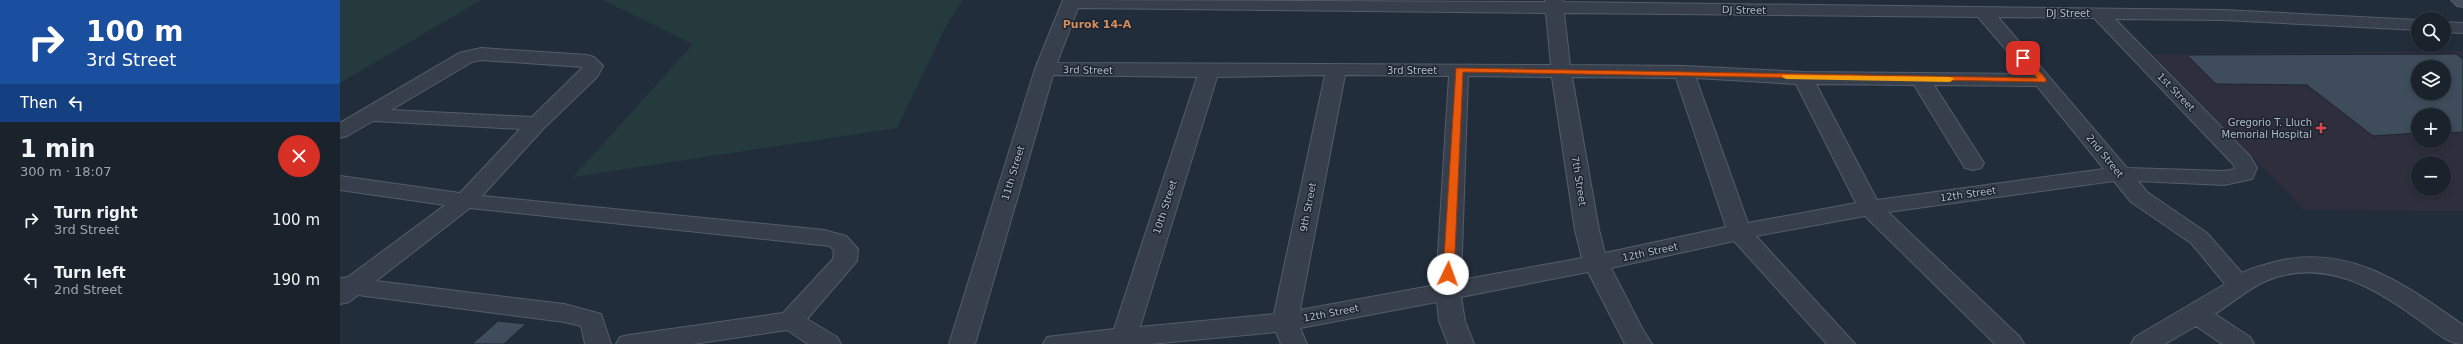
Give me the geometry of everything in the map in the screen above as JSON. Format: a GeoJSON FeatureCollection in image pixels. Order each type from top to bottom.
{"type":"FeatureCollection","features":[{"type":"Feature","properties":{"kind":"street"},"geometry":{"type":"LineString","coordinates":[[2207,0],[2224,15]]}},
{"type":"Feature","properties":{"kind":"street","name":"DJ Street"},"geometry":{"type":"LineString","coordinates":[[1071,1],[1555,4],[2224,15],[2411,26]]}},
{"type":"Feature","properties":{"kind":"street","name":"11th Street"},"geometry":{"type":"LineString","coordinates":[[962,344],[1045,69],[1071,1]]}},
{"type":"Feature","properties":{"kind":"street","name":"7th Street"},"geometry":{"type":"LineString","coordinates":[[1555,4],[1561,71],[1587,230],[1596,263],[1632,336],[1639,344]]}},
{"type":"Feature","properties":{"kind":"street","name":"2nd Street"},"geometry":{"type":"LineString","coordinates":[[1983,12],[2043,80],[2139,197],[2199,238],[2240,286]]}},
{"type":"Feature","properties":{"kind":"street","name":"1st Street"},"geometry":{"type":"LineString","coordinates":[[2099,13],[2242,161],[2246,168],[2244,174]]}},
{"type":"Feature","properties":{"kind":"street"},"geometry":{"type":"LineString","coordinates":[[2451,27],[2463,28]]}},
{"type":"Feature","properties":{"kind":"street"},"geometry":{"type":"LineString","coordinates":[[340,132],[466,57],[482,54],[587,61],[593,66],[590,72],[537,124],[465,200],[344,289]]}},
{"type":"Feature","properties":{"kind":"street","name":"3rd Street"},"geometry":{"type":"LineString","coordinates":[[1045,69],[1209,71],[1336,69],[1684,72],[1803,78],[2043,80]]}},
{"type":"Feature","properties":{"kind":"street","name":"9th Street"},"geometry":{"type":"LineString","coordinates":[[1285,322],[1336,69]]}},
{"type":"Feature","properties":{"kind":"street"},"geometry":{"type":"LineString","coordinates":[[1459,70],[1448,290],[1452,321],[1461,344]]}},
{"type":"Feature","properties":{"kind":"street","name":"10th Street"},"geometry":{"type":"LineString","coordinates":[[1122,341],[1209,71]]}},
{"type":"Feature","properties":{"kind":"street"},"geometry":{"type":"LineString","coordinates":[[1684,72],[1739,232],[1842,344]]}},
{"type":"Feature","properties":{"kind":"street"},"geometry":{"type":"LineString","coordinates":[[1803,78],[1870,208],[2011,344]]}},
{"type":"Feature","properties":{"kind":"street"},"geometry":{"type":"LineString","coordinates":[[1920,79],[1973,164]]}},
{"type":"Feature","properties":{"kind":"street"},"geometry":{"type":"LineString","coordinates":[[369,115],[537,124]]}},
{"type":"Feature","properties":{"kind":"street","name":"12th Street"},"geometry":{"type":"LineString","coordinates":[[1056,344],[1122,341],[1285,322],[1596,263],[1739,232],[1870,208],[2119,174],[2224,178],[2244,174]]}},
{"type":"Feature","properties":{"kind":"street"},"geometry":{"type":"LineString","coordinates":[[340,183],[465,200],[824,237],[838,241],[846,250],[845,261],[791,322]]}},
{"type":"Feature","properties":{"kind":"street"},"geometry":{"type":"LineString","coordinates":[[2144,344],[2197,314],[2257,275],[2294,264],[2324,264],[2356,270],[2389,286],[2463,338]]}},
{"type":"Feature","properties":{"kind":"street"},"geometry":{"type":"LineString","coordinates":[[344,289],[564,313],[592,320],[598,344]]}},
{"type":"Feature","properties":{"kind":"street"},"geometry":{"type":"LineString","coordinates":[[2197,314],[2241,344]]}},
{"type":"Feature","properties":{"kind":"street"},"geometry":{"type":"LineString","coordinates":[[629,344],[791,322],[828,344]]}},
{"type":"Feature","properties":{"kind":"street"},"geometry":{"type":"LineString","coordinates":[[1285,322],[1294,344]]}},
{"type":"Feature","properties":{"kind":"shaded area","name":"Gregorio T. Lluch Memorial Hospital"},"geometry":{"type":"Polygon","coordinates":[[[2463,51],[2463,211],[2304,210],[2152,54],[2463,51]]]}},
{"type":"Feature","properties":{"kind":"green space"},"geometry":{"type":"Polygon","coordinates":[[[340,0],[481,0],[340,83],[340,0]]]}},
{"type":"Feature","properties":{"kind":"green space"},"geometry":{"type":"Polygon","coordinates":[[[603,0],[963,0],[947,24],[897,128],[573,177],[693,44],[603,0]]]}},
{"type":"Feature","properties":{"kind":"building"},"geometry":{"type":"Polygon","coordinates":[[[2456,54],[2463,59],[2463,132],[2451,133],[2451,108],[2411,108],[2411,133],[2373,136],[2307,85],[2216,84],[2187,55],[2456,54]]]}},
{"type":"Feature","properties":{"kind":"building"},"geometry":{"type":"Polygon","coordinates":[[[498,321],[526,324],[504,344],[472,344],[498,321]]]}},
{"type":"Feature","properties":{"kind":"slow traffic"},"geometry":{"type":"LineString","coordinates":[[1786,77],[1950,79]]}},
{"type":"Feature","properties":{"kind":"place","name":"Gregorio T. Lluch Memorial Hospital"},"geometry":{"type":"Point","coordinates":[2321,128]}},
{"type":"Feature","properties":{"kind":"district","name":"Purok 14-A"},"geometry":{"type":"Point","coordinates":[1097,24]}},
{"type":"Feature","properties":{"kind":"route"},"geometry":{"type":"LineString","coordinates":[[1448,274],[1459,70],[1684,72],[1803,78],[2043,80],[2023,58]]}}]}
